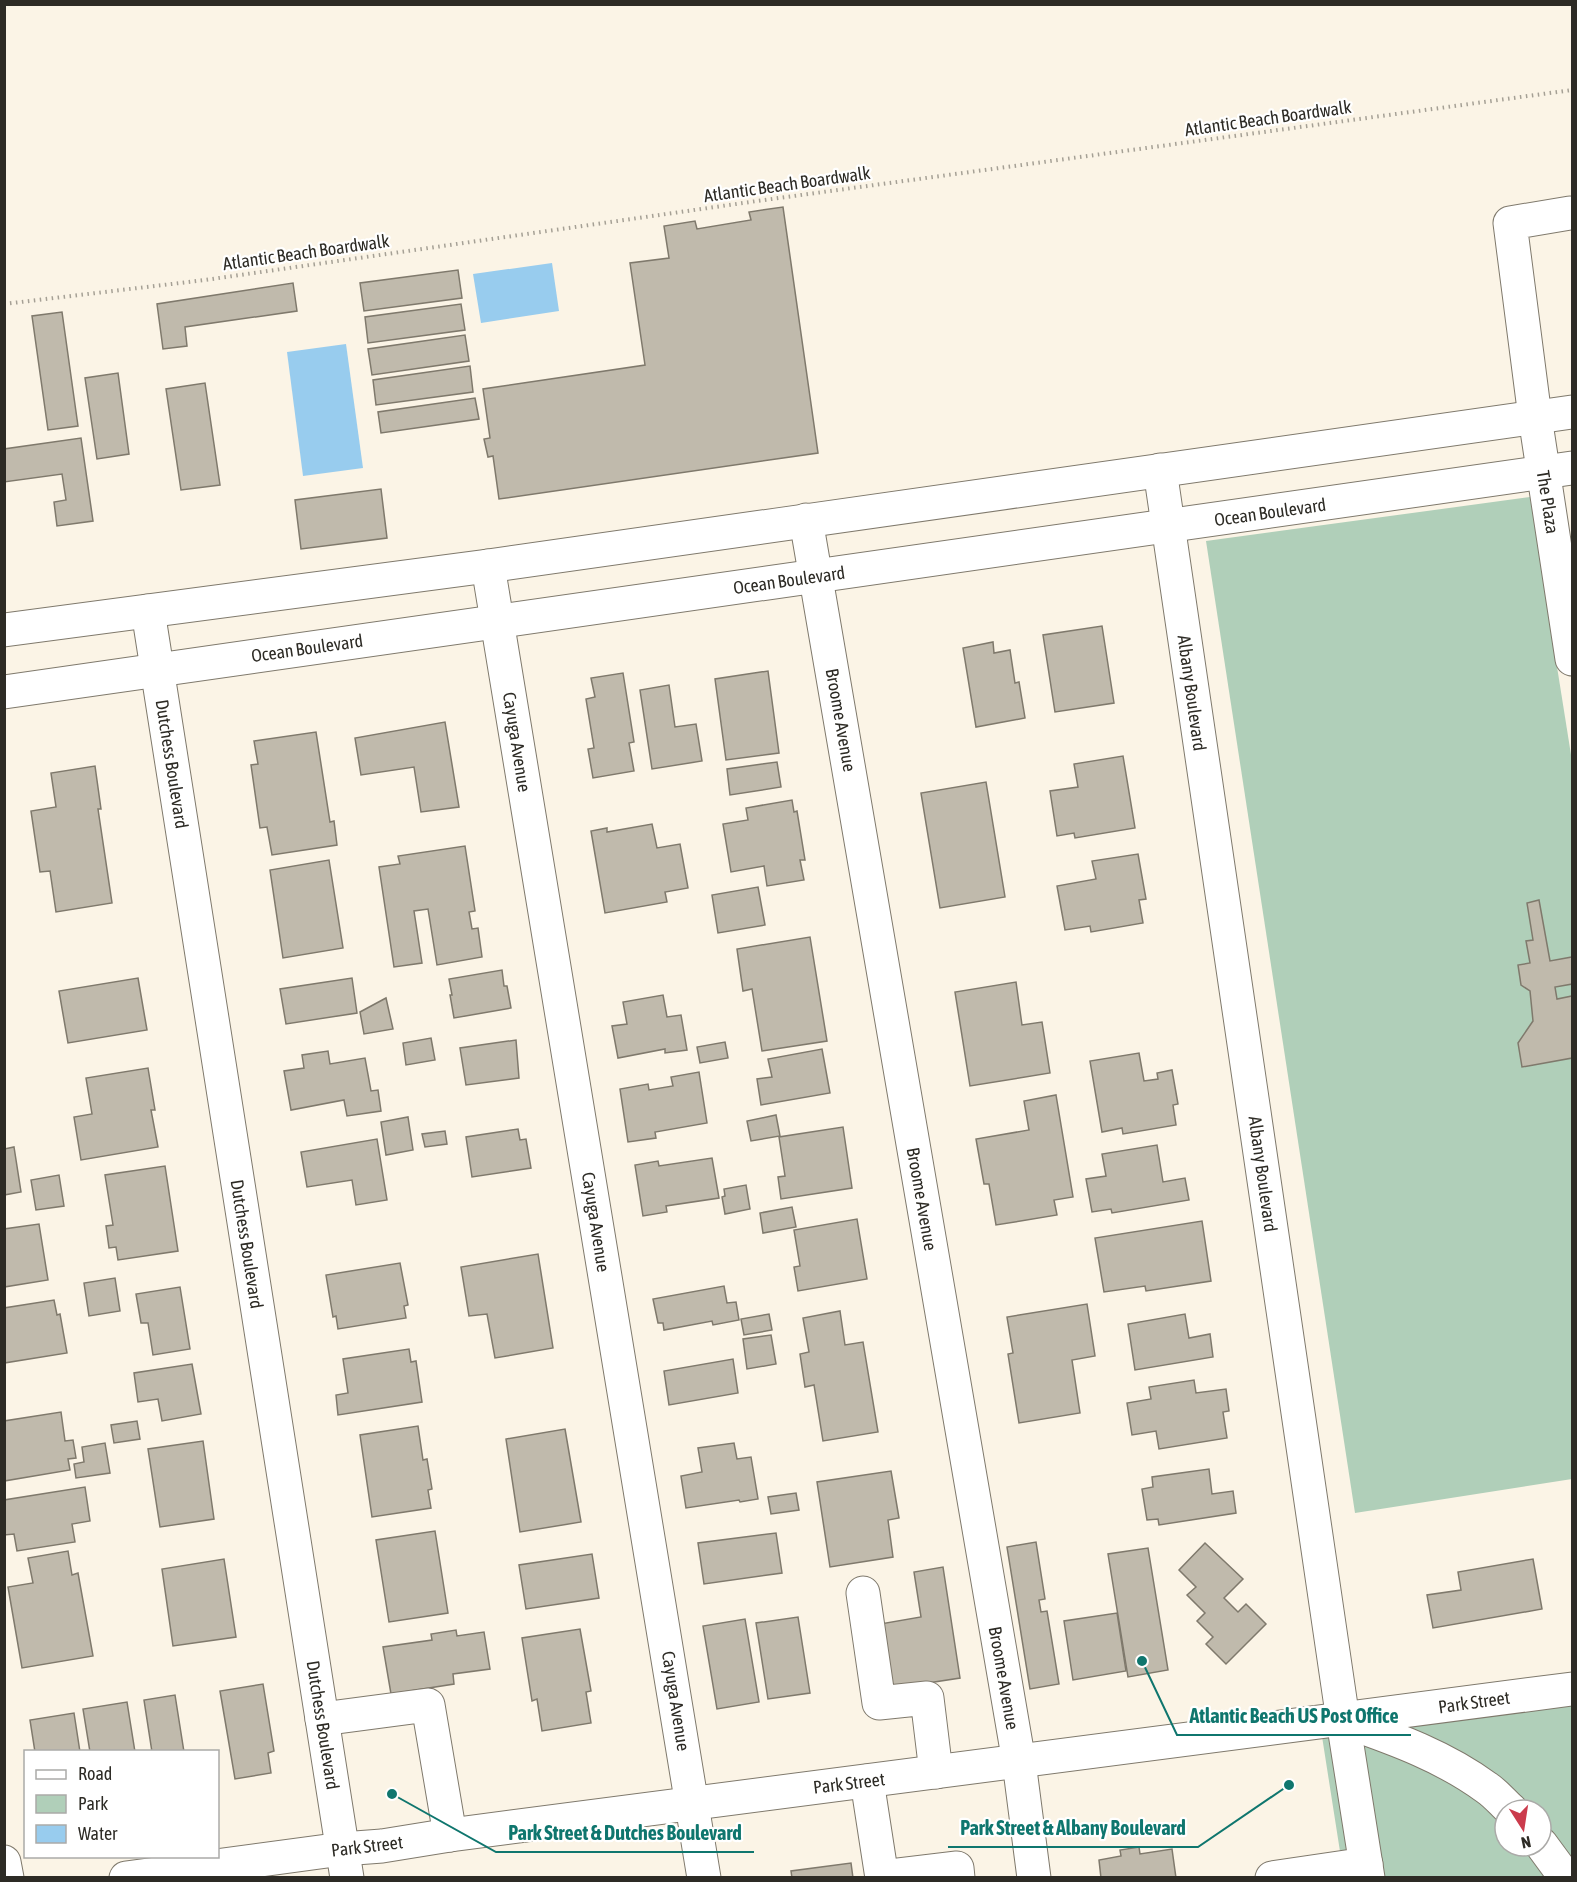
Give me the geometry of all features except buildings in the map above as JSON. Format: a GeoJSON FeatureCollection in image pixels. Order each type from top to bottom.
{"type":"FeatureCollection","features":[{"type":"Feature","properties":{"kind":"main road","name":"The Plaza"},"geometry":{"type":"LineString","coordinates":[[1570,213],[1510,223],[1535,417],[1558,470],[1572,659]]}},
{"type":"Feature","properties":{"kind":"main road"},"geometry":{"type":"LineString","coordinates":[[4,630],[488,566],[1572,412]]}},
{"type":"Feature","properties":{"kind":"main road","name":"Albany Boulevard"},"geometry":{"type":"LineString","coordinates":[[1160,470],[1367,1871]]}},
{"type":"Feature","properties":{"kind":"main road","name":"Ocean Boulevard"},"geometry":{"type":"LineString","coordinates":[[4,692],[1558,470]]}},
{"type":"Feature","properties":{"kind":"main road","name":"Broome Avenue"},"geometry":{"type":"LineString","coordinates":[[806,520],[1018,1762],[1034,1878]]}},
{"type":"Feature","properties":{"kind":"main road","name":"Cayuga Avenue"},"geometry":{"type":"LineString","coordinates":[[488,566],[704,1878]]}},
{"type":"Feature","properties":{"kind":"main road","name":"Dutchess Boulevard"},"geometry":{"type":"LineString","coordinates":[[148,611],[344,1863]]}},
{"type":"Feature","properties":{"kind":"main road"},"geometry":{"type":"LineString","coordinates":[[863,1593],[879,1703],[927,1698],[936,1772]]}},
{"type":"Feature","properties":{"kind":"main road","name":"Park Street"},"geometry":{"type":"LineString","coordinates":[[126,1878],[344,1863],[382,1846],[450,1835],[1572,1689]]}},
{"type":"Feature","properties":{"kind":"main road"},"geometry":{"type":"LineString","coordinates":[[322,1719],[428,1705],[450,1835]]}},
{"type":"Feature","properties":{"kind":"main road"},"geometry":{"type":"LineString","coordinates":[[1343,1720],[1409,1744],[1458,1769],[1498,1798]]}},
{"type":"Feature","properties":{"kind":"main road"},"geometry":{"type":"LineString","coordinates":[[867,1781],[882,1877],[957,1868],[958,1878]]}},
{"type":"Feature","properties":{"kind":"main road"},"geometry":{"type":"LineString","coordinates":[[1551,1858],[1566,1878]]}},
{"type":"Feature","properties":{"kind":"main road"},"geometry":{"type":"LineString","coordinates":[[4,1862],[7,1878]]}},
{"type":"Feature","properties":{"kind":"main road"},"geometry":{"type":"LineString","coordinates":[[1272,1878],[1367,1871]]}},
{"type":"Feature","properties":{"kind":"path","name":"Atlantic Beach Boardwalk"},"geometry":{"type":"LineString","coordinates":[[4,304],[216,278],[1572,90]]}},
{"type":"Feature","properties":{"kind":"green space"},"geometry":{"type":"Polygon","coordinates":[[[1530,497],[1572,761],[1572,1479],[1355,1513],[1206,541],[1530,497]]]}},
{"type":"Feature","properties":{"kind":"green space"},"geometry":{"type":"Polygon","coordinates":[[[1572,1694],[1572,1877],[1344,1877],[1321,1730],[1572,1694]]]}},
{"type":"Feature","properties":{"kind":"water"},"geometry":{"type":"Polygon","coordinates":[[[552,263],[559,311],[481,323],[473,274],[552,263]]]}},
{"type":"Feature","properties":{"kind":"water"},"geometry":{"type":"Polygon","coordinates":[[[346,344],[363,468],[303,476],[287,352],[346,344]]]}},
{"type":"Feature","properties":{"kind":"place","name":"Atlantic Beach US Post Office"},"geometry":{"type":"Point","coordinates":[1142,1661]}},
{"type":"Feature","properties":{"kind":"place","name":"Park Street & Albany Boulevard"},"geometry":{"type":"Point","coordinates":[1289,1785]}},
{"type":"Feature","properties":{"kind":"place","name":"Park Street & Dutches Boulevard"},"geometry":{"type":"Point","coordinates":[392,1794]}}]}
